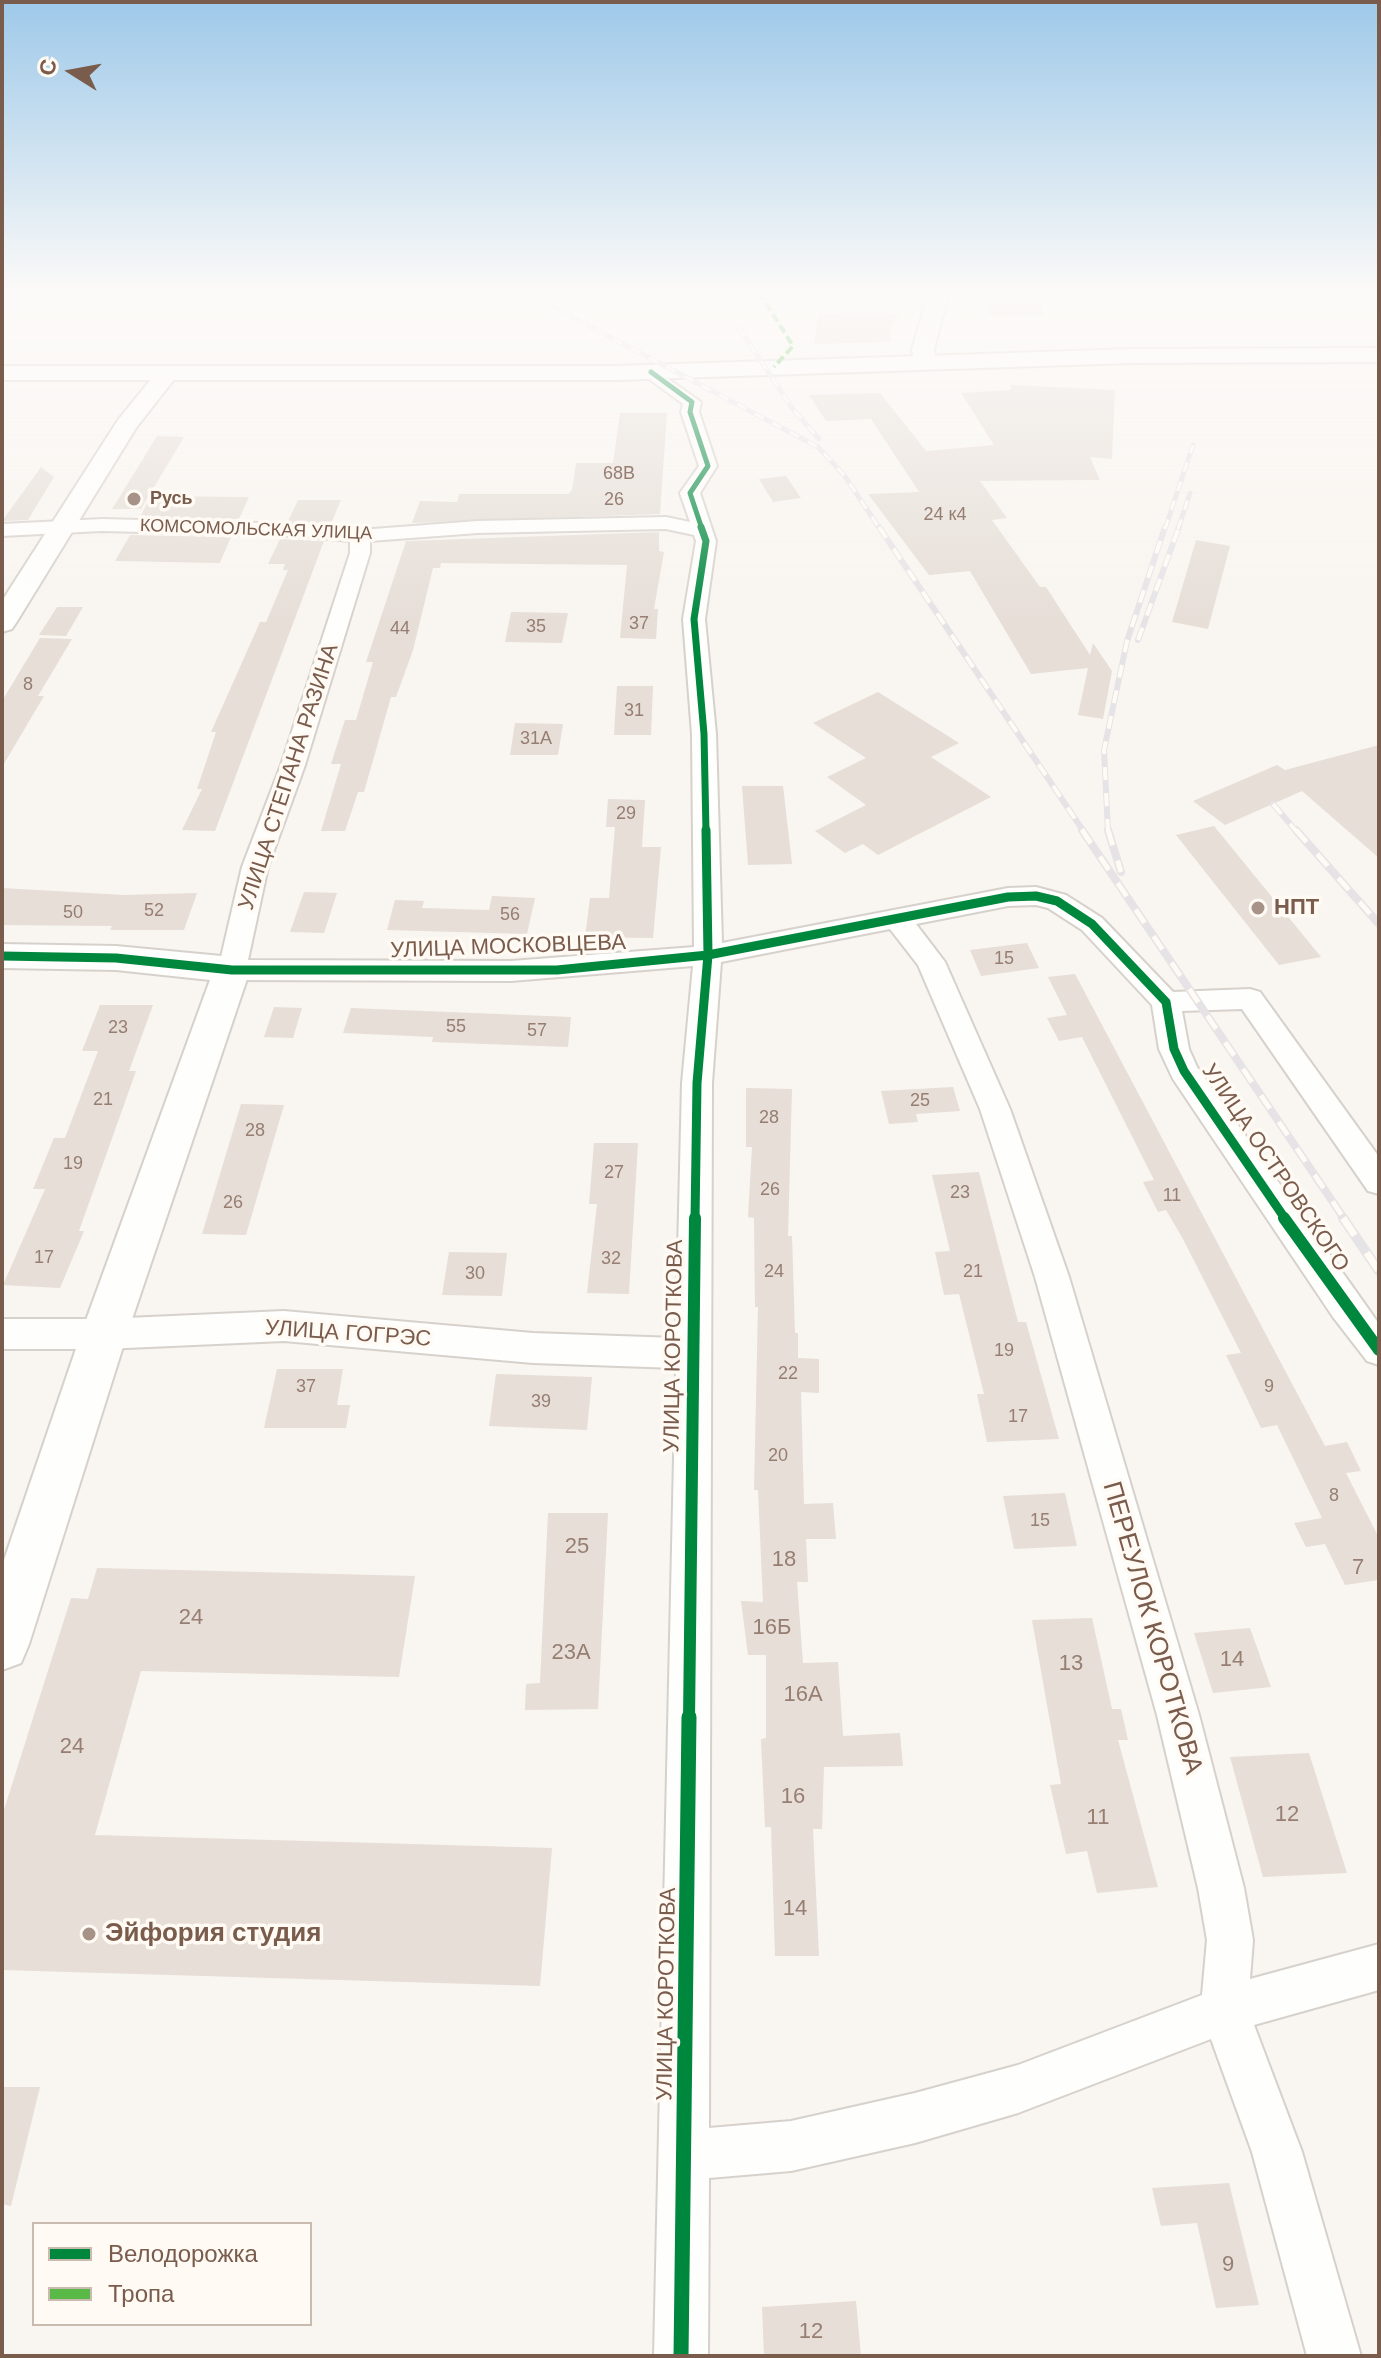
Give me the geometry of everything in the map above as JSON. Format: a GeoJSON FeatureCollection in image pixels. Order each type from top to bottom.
{"type":"FeatureCollection","features":[{"type":"Feature","properties":{"kind":"street"},"geometry":{"type":"LineString","coordinates":[[2,623],[126,425],[145,402]]}},
{"type":"Feature","properties":{"kind":"street","name":"УЛИЦА КОРОТКОВА"},"geometry":{"type":"LineString","coordinates":[[681,2356],[697,1083],[708,955],[704,734],[694,619],[706,552],[690,493],[708,466],[690,412],[692,402]]}},
{"type":"Feature","properties":{"kind":"street","name":"КОМСОМОЛЬСКАЯ УЛИЦА"},"geometry":{"type":"LineString","coordinates":[[2,530],[62,527],[299,530],[360,536],[478,527],[666,523],[701,530]]}},
{"type":"Feature","properties":{"kind":"street","name":"УЛИЦА СТЕПАНА РАЗИНА"},"geometry":{"type":"LineString","coordinates":[[2,1644],[104,1334],[232,970],[255,867],[303,734],[360,553],[360,536]]}},
{"type":"Feature","properties":{"kind":"street","name":"УЛИЦА МОСКОВЦЕВА"},"geometry":{"type":"LineString","coordinates":[[2,956],[116,958],[232,970],[527,971],[708,955],[1008,897],[1036,896],[1057,901],[1092,924],[1166,1002]]}},
{"type":"Feature","properties":{"kind":"street","name":"ПЕРЕУЛОК КОРОТКОВА"},"geometry":{"type":"LineString","coordinates":[[898,920],[931,962],[989,1096],[1052,1277],[1178,1715],[1221,1888],[1230,1940],[1224,2010],[1277,2152],[1334,2356]]}},
{"type":"Feature","properties":{"kind":"street"},"geometry":{"type":"LineString","coordinates":[[1166,1002],[1250,999],[1379,1182]]}},
{"type":"Feature","properties":{"kind":"street","name":"УЛИЦА ОСТРОВСКОГО"},"geometry":{"type":"LineString","coordinates":[[1166,1002],[1174,1049],[1184,1071],[1345,1307],[1379,1350]]}},
{"type":"Feature","properties":{"kind":"street","name":"УЛИЦА ГОГРЭС"},"geometry":{"type":"LineString","coordinates":[[2,1334],[104,1334],[284,1326],[533,1348],[695,1354]]}},
{"type":"Feature","properties":{"kind":"street"},"geometry":{"type":"LineString","coordinates":[[685,2155],[791,2146],[915,2118],[1018,2089],[1224,2010],[1379,1967]]}},
{"type":"Feature","properties":{"kind":"building"},"geometry":{"type":"Polygon","coordinates":[[[814,402],[887,402],[926,451],[994,445],[967,402],[1114,402],[1112,459],[1090,457],[1100,480],[980,481],[1007,518],[992,520],[1040,587],[1046,587],[1090,655],[1093,643],[1112,671],[1103,719],[1078,715],[1088,668],[1031,674],[970,571],[929,575],[868,494],[919,492],[871,419],[826,421],[814,402]]]}},
{"type":"Feature","properties":{"kind":"building"},"geometry":{"type":"Polygon","coordinates":[[[620,413],[667,413],[660,514],[412,523],[420,501],[457,502],[459,494],[568,494],[572,490],[576,463],[613,463],[620,413]]]}},
{"type":"Feature","properties":{"kind":"building"},"geometry":{"type":"Polygon","coordinates":[[[157,436],[184,437],[141,509],[112,509],[157,436]]]}},
{"type":"Feature","properties":{"kind":"building"},"geometry":{"type":"Polygon","coordinates":[[[41,467],[54,477],[28,520],[2,521],[41,467]]]}},
{"type":"Feature","properties":{"kind":"building"},"geometry":{"type":"Polygon","coordinates":[[[786,476],[801,498],[773,502],[759,479],[786,476]]]}},
{"type":"Feature","properties":{"kind":"building"},"geometry":{"type":"Polygon","coordinates":[[[151,496],[249,497],[239,519],[140,517],[151,496]]]}},
{"type":"Feature","properties":{"kind":"building"},"geometry":{"type":"Polygon","coordinates":[[[298,500],[341,500],[331,524],[288,521],[298,500]]]}},
{"type":"Feature","properties":{"kind":"building"},"geometry":{"type":"Polygon","coordinates":[[[659,532],[659,551],[664,552],[654,609],[658,609],[656,639],[620,638],[627,565],[441,563],[440,568],[433,568],[413,650],[396,697],[391,697],[364,792],[358,792],[345,831],[321,831],[341,764],[331,764],[345,720],[356,720],[373,662],[366,662],[406,541],[659,532]]]}},
{"type":"Feature","properties":{"kind":"building"},"geometry":{"type":"Polygon","coordinates":[[[130,535],[231,537],[220,563],[115,561],[130,535]]]}},
{"type":"Feature","properties":{"kind":"building"},"geometry":{"type":"Polygon","coordinates":[[[280,539],[324,541],[215,831],[182,830],[202,789],[197,789],[216,732],[211,732],[260,622],[266,622],[288,570],[283,570],[285,564],[268,564],[280,539]]]}},
{"type":"Feature","properties":{"kind":"building"},"geometry":{"type":"Polygon","coordinates":[[[1196,540],[1230,546],[1208,629],[1172,622],[1196,540]]]}},
{"type":"Feature","properties":{"kind":"building"},"geometry":{"type":"Polygon","coordinates":[[[57,607],[83,607],[66,636],[39,635],[57,607]]]}},
{"type":"Feature","properties":{"kind":"building"},"geometry":{"type":"Polygon","coordinates":[[[511,612],[568,613],[562,643],[505,642],[511,612]]]}},
{"type":"Feature","properties":{"kind":"building"},"geometry":{"type":"Polygon","coordinates":[[[40,638],[72,639],[38,696],[44,696],[2,767],[2,701],[40,638]]]}},
{"type":"Feature","properties":{"kind":"building"},"geometry":{"type":"Polygon","coordinates":[[[617,686],[653,686],[651,735],[614,735],[617,686]]]}},
{"type":"Feature","properties":{"kind":"building"},"geometry":{"type":"Polygon","coordinates":[[[878,692],[959,743],[931,757],[991,797],[878,855],[863,844],[845,853],[815,831],[866,805],[827,777],[866,758],[813,723],[878,692]]]}},
{"type":"Feature","properties":{"kind":"building"},"geometry":{"type":"Polygon","coordinates":[[[515,723],[563,724],[558,755],[510,755],[515,723]]]}},
{"type":"Feature","properties":{"kind":"building"},"geometry":{"type":"Polygon","coordinates":[[[1379,745],[1379,858],[1302,791],[1225,825],[1193,801],[1277,765],[1285,770],[1379,745]]]}},
{"type":"Feature","properties":{"kind":"building"},"geometry":{"type":"Polygon","coordinates":[[[742,786],[783,786],[792,864],[748,865],[742,786]]]}},
{"type":"Feature","properties":{"kind":"building"},"geometry":{"type":"Polygon","coordinates":[[[608,799],[645,800],[642,847],[661,847],[653,938],[585,937],[590,898],[609,898],[615,827],[606,827],[608,799]]]}},
{"type":"Feature","properties":{"kind":"building","name":"НПТ"},"geometry":{"type":"Polygon","coordinates":[[[1214,826],[1321,957],[1279,965],[1176,835],[1214,826]]]}},
{"type":"Feature","properties":{"kind":"building"},"geometry":{"type":"Polygon","coordinates":[[[2,888],[124,895],[197,893],[184,930],[110,930],[112,926],[2,925],[2,888]]]}},
{"type":"Feature","properties":{"kind":"building"},"geometry":{"type":"Polygon","coordinates":[[[304,892],[337,893],[324,933],[290,932],[304,892]]]}},
{"type":"Feature","properties":{"kind":"building"},"geometry":{"type":"Polygon","coordinates":[[[492,896],[535,898],[527,934],[387,930],[395,900],[424,901],[422,908],[489,910],[492,896]]]}},
{"type":"Feature","properties":{"kind":"building"},"geometry":{"type":"Polygon","coordinates":[[[1027,943],[1039,968],[981,976],[970,950],[1027,943]]]}},
{"type":"Feature","properties":{"kind":"building"},"geometry":{"type":"Polygon","coordinates":[[[1075,974],[1325,1446],[1347,1442],[1361,1471],[1346,1473],[1379,1538],[1379,1580],[1345,1585],[1325,1544],[1306,1547],[1294,1523],[1322,1518],[1277,1425],[1261,1428],[1226,1355],[1241,1353],[1166,1210],[1158,1212],[1143,1182],[1154,1180],[1082,1037],[1059,1041],[1047,1018],[1067,1015],[1048,977],[1075,974]]]}},
{"type":"Feature","properties":{"kind":"building"},"geometry":{"type":"Polygon","coordinates":[[[100,1005],[153,1005],[129,1071],[136,1071],[79,1231],[84,1231],[60,1288],[3,1285],[45,1189],[33,1189],[54,1138],[65,1138],[98,1051],[82,1051],[100,1005]]]}},
{"type":"Feature","properties":{"kind":"building"},"geometry":{"type":"Polygon","coordinates":[[[274,1007],[302,1008],[293,1038],[264,1037],[274,1007]]]}},
{"type":"Feature","properties":{"kind":"building"},"geometry":{"type":"Polygon","coordinates":[[[351,1008],[571,1017],[568,1047],[432,1042],[433,1037],[343,1033],[351,1008]]]}},
{"type":"Feature","properties":{"kind":"building"},"geometry":{"type":"Polygon","coordinates":[[[953,1087],[960,1111],[916,1114],[918,1122],[889,1124],[881,1091],[953,1087]]]}},
{"type":"Feature","properties":{"kind":"building"},"geometry":{"type":"Polygon","coordinates":[[[746,1088],[792,1089],[788,1236],[792,1236],[795,1333],[798,1333],[798,1358],[819,1359],[819,1393],[801,1392],[804,1504],[833,1503],[836,1539],[806,1539],[808,1582],[797,1582],[803,1663],[838,1662],[843,1736],[900,1733],[903,1766],[824,1767],[822,1829],[813,1829],[819,1956],[775,1956],[771,1827],[765,1827],[761,1739],[766,1738],[766,1655],[748,1655],[741,1601],[763,1602],[758,1490],[754,1490],[758,1307],[755,1307],[754,1218],[748,1217],[752,1147],[746,1147],[746,1088]]]}},
{"type":"Feature","properties":{"kind":"building"},"geometry":{"type":"Polygon","coordinates":[[[241,1104],[284,1105],[246,1235],[202,1234],[241,1104]]]}},
{"type":"Feature","properties":{"kind":"building"},"geometry":{"type":"Polygon","coordinates":[[[594,1143],[638,1143],[629,1294],[587,1293],[597,1204],[589,1204],[594,1143]]]}},
{"type":"Feature","properties":{"kind":"building"},"geometry":{"type":"Polygon","coordinates":[[[979,1172],[1018,1322],[1026,1322],[1059,1439],[987,1442],[977,1394],[984,1394],[959,1294],[944,1295],[935,1252],[950,1251],[932,1175],[979,1172]]]}},
{"type":"Feature","properties":{"kind":"building"},"geometry":{"type":"Polygon","coordinates":[[[449,1252],[507,1253],[502,1296],[442,1295],[449,1252]]]}},
{"type":"Feature","properties":{"kind":"building"},"geometry":{"type":"Polygon","coordinates":[[[277,1369],[343,1369],[337,1405],[350,1405],[346,1428],[264,1428],[277,1369]]]}},
{"type":"Feature","properties":{"kind":"building"},"geometry":{"type":"Polygon","coordinates":[[[496,1374],[592,1377],[587,1430],[489,1426],[496,1374]]]}},
{"type":"Feature","properties":{"kind":"building"},"geometry":{"type":"Polygon","coordinates":[[[1065,1493],[1077,1546],[1014,1549],[1003,1496],[1065,1493]]]}},
{"type":"Feature","properties":{"kind":"building"},"geometry":{"type":"Polygon","coordinates":[[[548,1513],[608,1513],[598,1709],[525,1710],[526,1684],[540,1683],[548,1513]]]}},
{"type":"Feature","properties":{"kind":"building"},"geometry":{"type":"Polygon","coordinates":[[[97,1568],[415,1576],[399,1677],[141,1671],[95,1835],[552,1848],[540,1986],[2,1970],[2,1816],[71,1598],[88,1599],[97,1568]]]}},
{"type":"Feature","properties":{"kind":"building"},"geometry":{"type":"Polygon","coordinates":[[[1092,1618],[1112,1709],[1121,1709],[1128,1740],[1118,1740],[1158,1887],[1097,1893],[1087,1851],[1066,1854],[1050,1785],[1061,1784],[1032,1620],[1092,1618]]]}},
{"type":"Feature","properties":{"kind":"building"},"geometry":{"type":"Polygon","coordinates":[[[1250,1628],[1271,1687],[1213,1693],[1194,1633],[1250,1628]]]}},
{"type":"Feature","properties":{"kind":"building"},"geometry":{"type":"Polygon","coordinates":[[[1309,1753],[1347,1873],[1263,1877],[1230,1757],[1309,1753]]]}},
{"type":"Feature","properties":{"kind":"building"},"geometry":{"type":"Polygon","coordinates":[[[2,2087],[40,2087],[11,2206],[2,2204],[2,2087]]]}},
{"type":"Feature","properties":{"kind":"building"},"geometry":{"type":"Polygon","coordinates":[[[1229,2183],[1259,2305],[1216,2308],[1197,2223],[1161,2226],[1152,2188],[1229,2183]]]}},
{"type":"Feature","properties":{"kind":"building"},"geometry":{"type":"Polygon","coordinates":[[[856,2301],[861,2356],[764,2356],[762,2307],[856,2301]]]}},
{"type":"Feature","properties":{"kind":"railway"},"geometry":{"type":"LineString","coordinates":[[733,402],[818,447],[844,475],[880,529]]}},
{"type":"Feature","properties":{"kind":"railway"},"geometry":{"type":"LineString","coordinates":[[788,402],[819,439]]}},
{"type":"Feature","properties":{"kind":"railway"},"geometry":{"type":"LineString","coordinates":[[1165,529],[1193,445]]}},
{"type":"Feature","properties":{"kind":"railway"},"geometry":{"type":"LineString","coordinates":[[1178,529],[1190,493]]}},
{"type":"Feature","properties":{"kind":"railway"},"geometry":{"type":"LineString","coordinates":[[879,527],[1084,832]]}},
{"type":"Feature","properties":{"kind":"railway"},"geometry":{"type":"LineString","coordinates":[[1108,832],[1104,750],[1127,641],[1165,527]]}},
{"type":"Feature","properties":{"kind":"railway"},"geometry":{"type":"LineString","coordinates":[[1138,640],[1179,527]]}},
{"type":"Feature","properties":{"kind":"railway"},"geometry":{"type":"LineString","coordinates":[[1273,804],[1297,832]]}},
{"type":"Feature","properties":{"kind":"railway"},"geometry":{"type":"LineString","coordinates":[[1082,830],[1345,1220]]}},
{"type":"Feature","properties":{"kind":"railway"},"geometry":{"type":"LineString","coordinates":[[1108,830],[1121,872]]}},
{"type":"Feature","properties":{"kind":"railway"},"geometry":{"type":"LineString","coordinates":[[1296,830],[1379,924]]}},
{"type":"Feature","properties":{"kind":"railway"},"geometry":{"type":"LineString","coordinates":[[1343,1218],[1379,1271]]}},
{"type":"Feature","properties":{"kind":"cycle path"},"geometry":{"type":"LineString","coordinates":[[681,2356],[697,1083],[708,955],[704,734],[694,619],[706,541],[690,493],[708,466],[690,412],[692,402]]}},
{"type":"Feature","properties":{"kind":"cycle path"},"geometry":{"type":"LineString","coordinates":[[2,956],[116,958],[232,970],[557,970],[708,955],[1008,897],[1036,896],[1057,901],[1092,924],[1166,1002],[1174,1049],[1184,1071],[1345,1307],[1379,1350]]}},
{"type":"Feature","properties":{"kind":"place","name":"Русь"},"geometry":{"type":"Point","coordinates":[134,499]}},
{"type":"Feature","properties":{"kind":"place","name":"НПТ"},"geometry":{"type":"Point","coordinates":[1258,908]}},
{"type":"Feature","properties":{"kind":"place","name":"Эйфория студия"},"geometry":{"type":"Point","coordinates":[89,1934]}}]}
